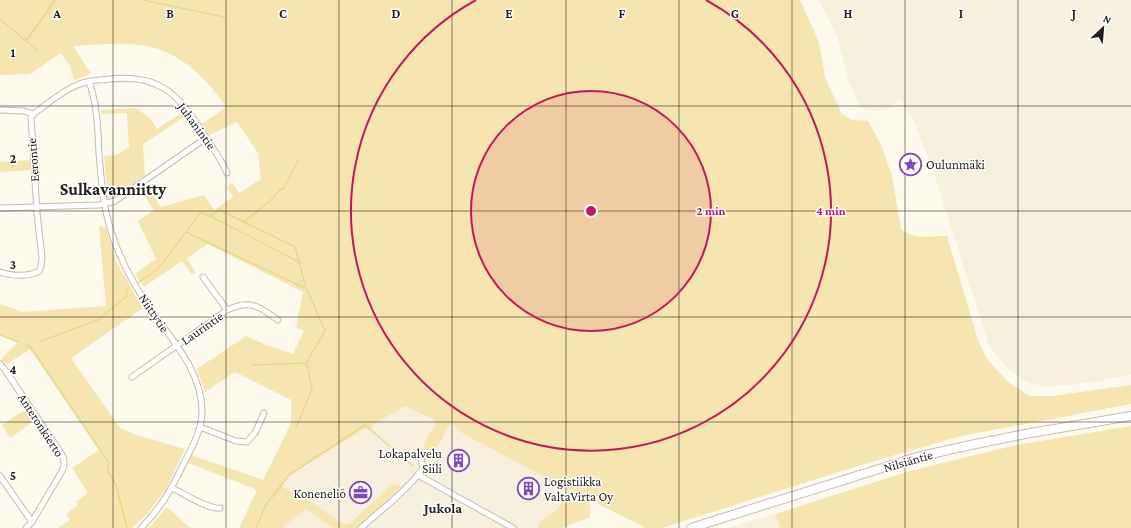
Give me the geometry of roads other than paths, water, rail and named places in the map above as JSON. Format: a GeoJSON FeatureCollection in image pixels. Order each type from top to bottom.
{"type":"FeatureCollection","features":[{"type":"Feature","properties":{"kind":"main road","name":"Nilsiäntie"},"geometry":{"type":"LineString","coordinates":[[691,528],[917,457],[1018,435],[1131,416]]}},
{"type":"Feature","properties":{"kind":"street","name":"Juhanintie"},"geometry":{"type":"LineString","coordinates":[[89,81],[128,78],[145,80],[161,86],[173,94],[189,112],[221,159],[227,173]]}},
{"type":"Feature","properties":{"kind":"street"},"geometry":{"type":"LineString","coordinates":[[0,110],[24,111],[33,114],[72,87],[89,81]]}},
{"type":"Feature","properties":{"kind":"street","name":"Niittytie"},"geometry":{"type":"LineString","coordinates":[[89,81],[96,106],[100,170],[110,230],[129,274],[150,308],[190,366],[201,395],[202,413],[200,427],[188,456],[172,488],[152,517],[141,528]]}},
{"type":"Feature","properties":{"kind":"street","name":"Eerontie"},"geometry":{"type":"LineString","coordinates":[[0,272],[9,275],[29,274],[39,271],[41,266],[42,258],[36,207],[31,120],[33,114]]}},
{"type":"Feature","properties":{"kind":"street"},"geometry":{"type":"LineString","coordinates":[[0,208],[105,204],[115,201],[206,138]]}},
{"type":"Feature","properties":{"kind":"street","name":"Laurintie"},"geometry":{"type":"LineString","coordinates":[[203,277],[227,310]]}},
{"type":"Feature","properties":{"kind":"street","name":"Laurintie"},"geometry":{"type":"LineString","coordinates":[[132,377],[236,305],[248,304],[268,313],[278,320]]}},
{"type":"Feature","properties":{"kind":"street","name":"Anteronkierto"},"geometry":{"type":"LineString","coordinates":[[0,364],[6,370],[28,406],[65,460],[65,465],[62,471],[32,522],[26,528]]}},
{"type":"Feature","properties":{"kind":"street"},"geometry":{"type":"LineString","coordinates":[[200,427],[236,441],[247,442],[255,433],[264,413]]}},
{"type":"Feature","properties":{"kind":"street"},"geometry":{"type":"LineString","coordinates":[[361,528],[418,475],[423,468],[421,458]]}},
{"type":"Feature","properties":{"kind":"street"},"geometry":{"type":"LineString","coordinates":[[418,475],[513,528]]}},
{"type":"Feature","properties":{"kind":"street"},"geometry":{"type":"LineString","coordinates":[[0,476],[32,522]]}},
{"type":"Feature","properties":{"kind":"street"},"geometry":{"type":"LineString","coordinates":[[172,488],[196,501],[216,509],[220,508]]}},
{"type":"Feature","properties":{"kind":"waterway"},"geometry":{"type":"LineString","coordinates":[[26,41],[55,0]]}},
{"type":"Feature","properties":{"kind":"waterway"},"geometry":{"type":"LineString","coordinates":[[143,0],[224,17]]}},
{"type":"Feature","properties":{"kind":"waterway"},"geometry":{"type":"LineString","coordinates":[[0,19],[38,51]]}},
{"type":"Feature","properties":{"kind":"waterway"},"geometry":{"type":"LineString","coordinates":[[139,282],[159,268],[201,212],[209,216],[220,210],[244,222],[284,188],[298,161]]}},
{"type":"Feature","properties":{"kind":"waterway"},"geometry":{"type":"LineString","coordinates":[[210,216],[301,263]]}},
{"type":"Feature","properties":{"kind":"waterway"},"geometry":{"type":"LineString","coordinates":[[244,222],[295,247],[306,288]]}},
{"type":"Feature","properties":{"kind":"waterway"},"geometry":{"type":"LineString","coordinates":[[186,232],[307,289],[325,331],[306,363],[252,365]]}},
{"type":"Feature","properties":{"kind":"waterway"},"geometry":{"type":"LineString","coordinates":[[41,341],[98,320],[127,296],[126,291],[128,289]]}},
{"type":"Feature","properties":{"kind":"waterway"},"geometry":{"type":"LineString","coordinates":[[0,335],[19,342]]}},
{"type":"Feature","properties":{"kind":"waterway"},"geometry":{"type":"LineString","coordinates":[[27,345],[30,346],[109,463],[107,470],[116,485],[127,528]]}},
{"type":"Feature","properties":{"kind":"waterway"},"geometry":{"type":"LineString","coordinates":[[296,428],[312,389],[307,364]]}},
{"type":"Feature","properties":{"kind":"waterway"},"geometry":{"type":"LineString","coordinates":[[256,528],[266,505],[289,475],[365,425],[413,466]]}},
{"type":"Feature","properties":{"kind":"place","name":"Oulunmäki"},"geometry":{"type":"Point","coordinates":[911,164]}},
{"type":"Feature","properties":{"kind":"place","name":"Lokapalvelu Siili"},"geometry":{"type":"Point","coordinates":[458,460]}},
{"type":"Feature","properties":{"kind":"place","name":"Logistiikka ValtaVirta Oy"},"geometry":{"type":"Point","coordinates":[529,488]}},
{"type":"Feature","properties":{"kind":"place","name":"Koneneliö"},"geometry":{"type":"Point","coordinates":[361,493]}},
{"type":"Feature","properties":{"kind":"district","name":"Sulkavanniitty"},"geometry":{"type":"Point","coordinates":[113,189]}},
{"type":"Feature","properties":{"kind":"district","name":"Jukola"},"geometry":{"type":"Point","coordinates":[443,508]}}]}
